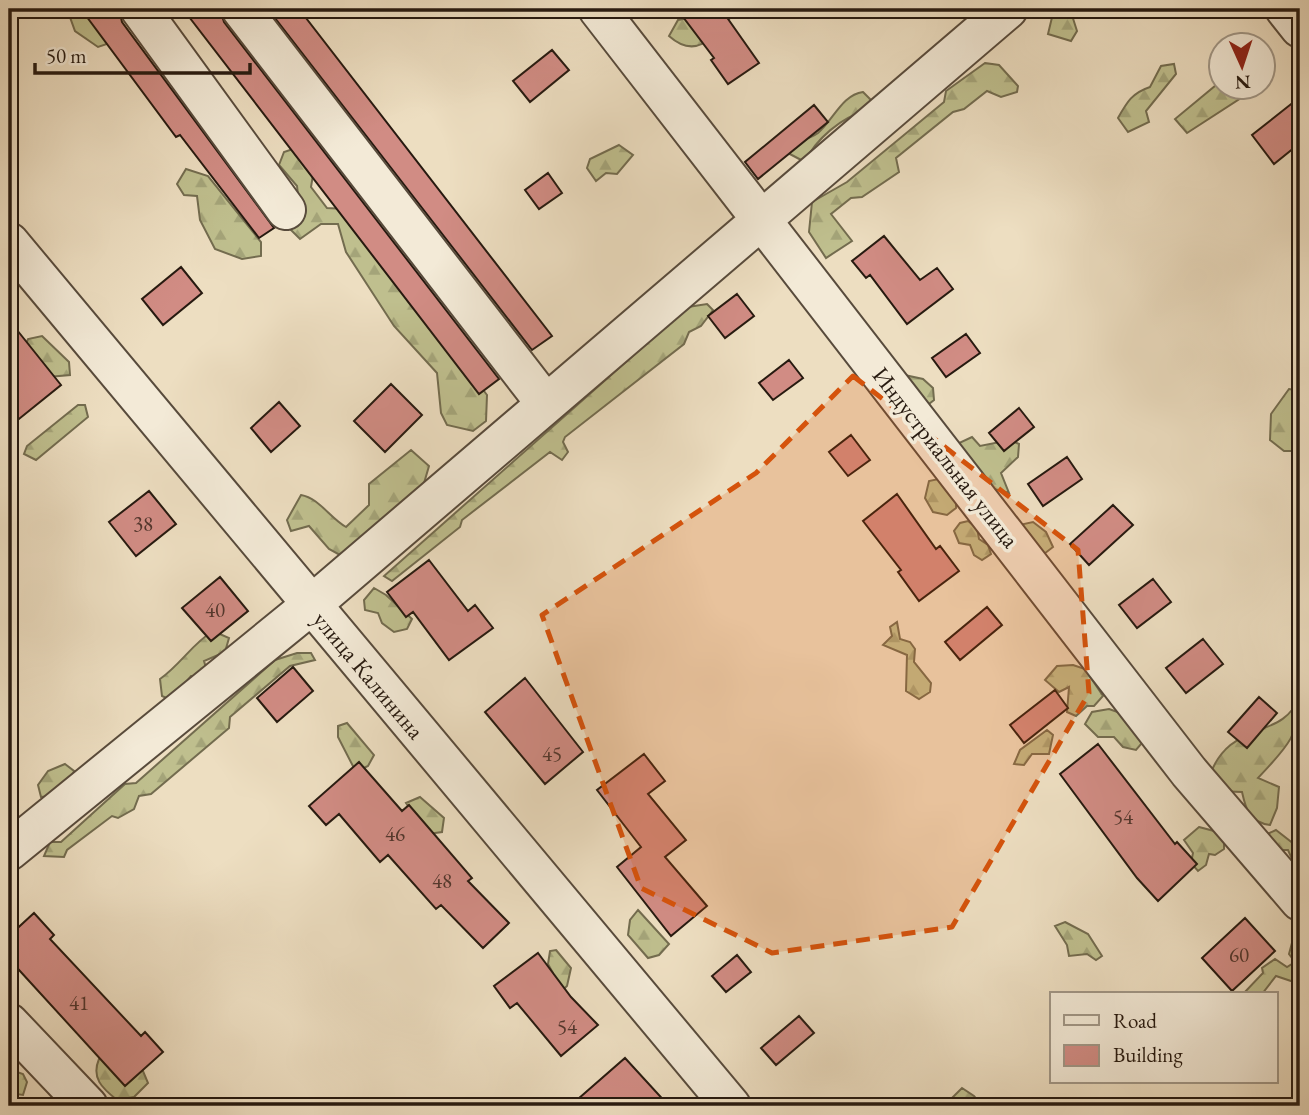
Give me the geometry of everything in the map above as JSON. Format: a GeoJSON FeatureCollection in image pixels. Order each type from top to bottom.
{"type":"FeatureCollection","features":[{"type":"Feature","properties":{"kind":"street"},"geometry":{"type":"LineString","coordinates":[[141,9],[286,210]]}},
{"type":"Feature","properties":{"kind":"street"},"geometry":{"type":"LineString","coordinates":[[242,9],[546,404]]}},
{"type":"Feature","properties":{"kind":"street","name":"Индустриальная улица"},"geometry":{"type":"LineString","coordinates":[[598,9],[1189,772],[1300,901]]}},
{"type":"Feature","properties":{"kind":"street"},"geometry":{"type":"LineString","coordinates":[[9,851],[310,606],[1007,9]]}},
{"type":"Feature","properties":{"kind":"street"},"geometry":{"type":"LineString","coordinates":[[1285,9],[1300,28]]}},
{"type":"Feature","properties":{"kind":"street","name":"улица Калинина"},"geometry":{"type":"LineString","coordinates":[[9,242],[310,606],[731,1106]]}},
{"type":"Feature","properties":{"kind":"street"},"geometry":{"type":"LineString","coordinates":[[9,1023],[88,1106]]}},
{"type":"Feature","properties":{"kind":"highlighted area"},"geometry":{"type":"Polygon","coordinates":[[[853,376],[1078,550],[1089,693],[952,927],[772,953],[641,888],[542,615],[756,473],[853,376]]]}},
{"type":"Feature","properties":{"kind":"green space"},"geometry":{"type":"Polygon","coordinates":[[[67,9],[90,9],[97,16],[110,43],[98,47],[75,31],[67,9]]]}},
{"type":"Feature","properties":{"kind":"green space"},"geometry":{"type":"Polygon","coordinates":[[[717,9],[735,12],[706,42],[689,46],[669,36],[678,20],[689,18],[699,22],[717,9]]]}},
{"type":"Feature","properties":{"kind":"green space"},"geometry":{"type":"Polygon","coordinates":[[[1054,9],[1070,9],[1077,31],[1071,41],[1048,34],[1054,9]]]}},
{"type":"Feature","properties":{"kind":"green space"},"geometry":{"type":"Polygon","coordinates":[[[985,63],[999,65],[1018,86],[1017,92],[1001,97],[987,91],[964,109],[953,112],[896,158],[899,172],[862,197],[851,198],[831,214],[852,241],[826,258],[809,232],[812,202],[847,182],[944,102],[946,91],[985,63]]]}},
{"type":"Feature","properties":{"kind":"green space"},"geometry":{"type":"Polygon","coordinates":[[[1174,64],[1176,74],[1146,111],[1149,122],[1128,132],[1118,118],[1124,107],[1134,95],[1150,87],[1161,66],[1174,64]]]}},
{"type":"Feature","properties":{"kind":"green space"},"geometry":{"type":"Polygon","coordinates":[[[863,92],[871,100],[867,111],[848,118],[830,130],[815,145],[805,162],[786,152],[791,144],[818,133],[849,98],[863,92]]]}},
{"type":"Feature","properties":{"kind":"green space"},"geometry":{"type":"Polygon","coordinates":[[[1208,92],[1208,102],[1235,102],[1187,133],[1175,119],[1208,92]]]}},
{"type":"Feature","properties":{"kind":"green space"},"geometry":{"type":"Polygon","coordinates":[[[619,145],[633,155],[617,174],[606,173],[596,181],[587,168],[590,159],[619,145]]]}},
{"type":"Feature","properties":{"kind":"green space"},"geometry":{"type":"Polygon","coordinates":[[[299,147],[314,169],[311,187],[327,208],[346,209],[487,395],[486,421],[473,431],[447,425],[441,413],[437,373],[394,326],[346,252],[338,224],[321,224],[300,239],[285,224],[300,212],[297,186],[279,165],[284,152],[299,147]]]}},
{"type":"Feature","properties":{"kind":"green space"},"geometry":{"type":"Polygon","coordinates":[[[186,169],[208,176],[261,242],[261,256],[242,259],[215,249],[200,220],[197,196],[184,195],[177,184],[186,169]]]}},
{"type":"Feature","properties":{"kind":"green space"},"geometry":{"type":"Polygon","coordinates":[[[707,304],[713,310],[701,326],[689,332],[684,344],[565,437],[563,442],[568,452],[562,460],[550,452],[462,520],[460,527],[392,581],[384,576],[688,307],[707,304]]]}},
{"type":"Feature","properties":{"kind":"green space"},"geometry":{"type":"Polygon","coordinates":[[[42,336],[69,362],[70,375],[48,377],[25,346],[28,339],[42,336]]]}},
{"type":"Feature","properties":{"kind":"green space"},"geometry":{"type":"Polygon","coordinates":[[[900,374],[923,379],[933,388],[934,400],[920,411],[900,374]]]}},
{"type":"Feature","properties":{"kind":"green space"},"geometry":{"type":"Polygon","coordinates":[[[1289,389],[1300,391],[1300,446],[1295,451],[1284,451],[1270,440],[1271,414],[1289,389]]]}},
{"type":"Feature","properties":{"kind":"green space"},"geometry":{"type":"Polygon","coordinates":[[[78,405],[85,405],[88,417],[36,460],[24,454],[27,446],[78,405]]]}},
{"type":"Feature","properties":{"kind":"green space"},"geometry":{"type":"Polygon","coordinates":[[[972,437],[980,446],[1010,440],[1019,444],[1018,457],[1001,473],[1009,493],[971,483],[957,444],[972,437]]]}},
{"type":"Feature","properties":{"kind":"green space"},"geometry":{"type":"Polygon","coordinates":[[[411,450],[429,466],[417,507],[378,527],[340,555],[329,549],[309,526],[291,531],[287,520],[301,495],[319,504],[346,527],[369,505],[369,484],[411,450]]]}},
{"type":"Feature","properties":{"kind":"green space"},"geometry":{"type":"Polygon","coordinates":[[[943,478],[956,495],[956,508],[947,515],[933,512],[925,498],[929,481],[943,478]]]}},
{"type":"Feature","properties":{"kind":"green space"},"geometry":{"type":"Polygon","coordinates":[[[968,521],[977,528],[979,539],[988,545],[991,554],[982,560],[974,555],[970,545],[959,543],[954,531],[960,523],[968,521]]]}},
{"type":"Feature","properties":{"kind":"green space"},"geometry":{"type":"Polygon","coordinates":[[[1033,522],[1046,532],[1053,547],[1044,554],[1019,525],[1033,522]]]}},
{"type":"Feature","properties":{"kind":"green space"},"geometry":{"type":"Polygon","coordinates":[[[374,588],[386,595],[412,619],[407,629],[394,632],[382,623],[378,613],[365,610],[364,600],[374,588]]]}},
{"type":"Feature","properties":{"kind":"green space"},"geometry":{"type":"Polygon","coordinates":[[[897,622],[900,639],[910,642],[915,649],[914,662],[931,683],[930,692],[919,699],[906,691],[907,655],[883,645],[892,636],[890,627],[897,622]]]}},
{"type":"Feature","properties":{"kind":"green space"},"geometry":{"type":"Polygon","coordinates":[[[213,631],[229,638],[225,652],[204,661],[207,671],[202,677],[191,676],[171,700],[162,696],[160,679],[213,631]]]}},
{"type":"Feature","properties":{"kind":"green space"},"geometry":{"type":"Polygon","coordinates":[[[297,653],[311,653],[315,660],[290,666],[230,717],[229,728],[151,794],[139,796],[134,809],[118,818],[112,816],[67,850],[64,857],[44,856],[50,842],[61,842],[125,784],[136,783],[275,660],[297,653]]]}},
{"type":"Feature","properties":{"kind":"green space"},"geometry":{"type":"Polygon","coordinates":[[[1073,665],[1085,669],[1103,696],[1094,706],[1087,706],[1076,716],[1067,712],[1069,687],[1059,692],[1045,680],[1057,666],[1073,665]]]}},
{"type":"Feature","properties":{"kind":"green space"},"geometry":{"type":"Polygon","coordinates":[[[1300,696],[1294,732],[1276,759],[1258,778],[1279,787],[1277,808],[1270,825],[1253,818],[1242,792],[1215,791],[1207,782],[1217,761],[1228,747],[1241,738],[1281,720],[1291,711],[1300,696]]]}},
{"type":"Feature","properties":{"kind":"green space"},"geometry":{"type":"Polygon","coordinates":[[[1109,709],[1126,715],[1142,743],[1136,750],[1123,747],[1114,737],[1098,737],[1085,724],[1092,712],[1109,709]]]}},
{"type":"Feature","properties":{"kind":"green space"},"geometry":{"type":"Polygon","coordinates":[[[347,723],[374,755],[368,766],[356,772],[338,737],[338,726],[347,723]]]}},
{"type":"Feature","properties":{"kind":"green space"},"geometry":{"type":"Polygon","coordinates":[[[1047,730],[1053,735],[1049,754],[1032,754],[1024,765],[1014,764],[1020,750],[1047,730]]]}},
{"type":"Feature","properties":{"kind":"green space"},"geometry":{"type":"Polygon","coordinates":[[[65,764],[74,771],[71,782],[51,796],[41,797],[38,785],[48,771],[65,764]]]}},
{"type":"Feature","properties":{"kind":"green space"},"geometry":{"type":"Polygon","coordinates":[[[420,797],[444,818],[442,832],[428,834],[406,803],[420,797]]]}},
{"type":"Feature","properties":{"kind":"green space"},"geometry":{"type":"Polygon","coordinates":[[[1199,827],[1214,831],[1224,841],[1224,849],[1215,855],[1209,854],[1206,865],[1198,871],[1191,863],[1193,853],[1184,840],[1199,827]]]}},
{"type":"Feature","properties":{"kind":"green space"},"geometry":{"type":"Polygon","coordinates":[[[1276,830],[1294,844],[1300,841],[1300,870],[1296,868],[1288,850],[1271,850],[1265,835],[1276,830]]]}},
{"type":"Feature","properties":{"kind":"green space"},"geometry":{"type":"Polygon","coordinates":[[[638,910],[669,944],[659,955],[648,958],[628,935],[630,920],[638,910]]]}},
{"type":"Feature","properties":{"kind":"green space"},"geometry":{"type":"Polygon","coordinates":[[[1065,922],[1088,934],[1102,956],[1096,960],[1087,954],[1069,956],[1067,945],[1055,926],[1065,922]]]}},
{"type":"Feature","properties":{"kind":"green space"},"geometry":{"type":"Polygon","coordinates":[[[1293,939],[1300,940],[1300,984],[1276,976],[1264,992],[1245,992],[1263,973],[1262,968],[1275,959],[1287,967],[1295,962],[1289,954],[1293,939]]]}},
{"type":"Feature","properties":{"kind":"green space"},"geometry":{"type":"Polygon","coordinates":[[[556,950],[571,968],[567,986],[539,1011],[553,973],[548,964],[550,951],[556,950]]]}},
{"type":"Feature","properties":{"kind":"green space"},"geometry":{"type":"Polygon","coordinates":[[[109,1056],[121,1064],[143,1071],[148,1083],[134,1097],[117,1100],[99,1082],[96,1072],[99,1059],[109,1056]]]}},
{"type":"Feature","properties":{"kind":"green space"},"geometry":{"type":"Polygon","coordinates":[[[11,1070],[23,1074],[27,1082],[23,1095],[9,1093],[11,1070]]]}},
{"type":"Feature","properties":{"kind":"green space"},"geometry":{"type":"Polygon","coordinates":[[[962,1088],[982,1106],[950,1106],[950,1100],[962,1088]]]}},
{"type":"Feature","properties":{"kind":"building"},"geometry":{"type":"Polygon","coordinates":[[[81,9],[119,9],[122,22],[274,228],[259,238],[180,135],[176,137],[81,9]]]}},
{"type":"Feature","properties":{"kind":"building"},"geometry":{"type":"Polygon","coordinates":[[[183,9],[220,9],[224,22],[499,379],[479,394],[183,9]]]}},
{"type":"Feature","properties":{"kind":"building"},"geometry":{"type":"Polygon","coordinates":[[[268,9],[299,9],[552,336],[532,350],[268,9]]]}},
{"type":"Feature","properties":{"kind":"building"},"geometry":{"type":"Polygon","coordinates":[[[677,9],[721,9],[759,63],[728,84],[711,60],[714,58],[677,9]]]}},
{"type":"Feature","properties":{"kind":"building"},"geometry":{"type":"Polygon","coordinates":[[[552,50],[569,70],[530,102],[513,81],[552,50]]]}},
{"type":"Feature","properties":{"kind":"building"},"geometry":{"type":"Polygon","coordinates":[[[1300,97],[1300,143],[1274,164],[1252,135],[1300,97]]]}},
{"type":"Feature","properties":{"kind":"building"},"geometry":{"type":"Polygon","coordinates":[[[814,105],[828,122],[758,179],[745,162],[814,105]]]}},
{"type":"Feature","properties":{"kind":"building"},"geometry":{"type":"Polygon","coordinates":[[[548,173],[562,193],[539,209],[525,190],[548,173]]]}},
{"type":"Feature","properties":{"kind":"building"},"geometry":{"type":"Polygon","coordinates":[[[884,236],[920,280],[937,268],[953,289],[907,324],[870,275],[866,278],[852,261],[884,236]]]}},
{"type":"Feature","properties":{"kind":"building"},"geometry":{"type":"Polygon","coordinates":[[[181,267],[202,293],[163,325],[142,299],[181,267]]]}},
{"type":"Feature","properties":{"kind":"building"},"geometry":{"type":"Polygon","coordinates":[[[737,294],[754,316],[725,338],[708,316],[737,294]]]}},
{"type":"Feature","properties":{"kind":"building"},"geometry":{"type":"Polygon","coordinates":[[[9,320],[61,385],[9,427],[9,320]]]}},
{"type":"Feature","properties":{"kind":"building"},"geometry":{"type":"Polygon","coordinates":[[[966,334],[980,353],[946,377],[932,358],[966,334]]]}},
{"type":"Feature","properties":{"kind":"building"},"geometry":{"type":"Polygon","coordinates":[[[789,360],[803,378],[773,400],[759,383],[789,360]]]}},
{"type":"Feature","properties":{"kind":"building"},"geometry":{"type":"Polygon","coordinates":[[[391,384],[422,415],[385,452],[354,421],[391,384]]]}},
{"type":"Feature","properties":{"kind":"building"},"geometry":{"type":"Polygon","coordinates":[[[279,402],[300,426],[271,452],[251,428],[279,402]]]}},
{"type":"Feature","properties":{"kind":"building"},"geometry":{"type":"Polygon","coordinates":[[[1019,408],[1034,427],[1004,451],[989,433],[1019,408]]]}},
{"type":"Feature","properties":{"kind":"building"},"geometry":{"type":"Polygon","coordinates":[[[851,435],[870,460],[848,476],[829,452],[851,435]]]}},
{"type":"Feature","properties":{"kind":"building"},"geometry":{"type":"Polygon","coordinates":[[[1067,457],[1082,479],[1043,506],[1028,484],[1067,457]]]}},
{"type":"Feature","properties":{"kind":"building"},"geometry":{"type":"Polygon","coordinates":[[[149,491],[176,524],[136,556],[109,522],[149,491]]]}},
{"type":"Feature","properties":{"kind":"building"},"geometry":{"type":"Polygon","coordinates":[[[897,494],[936,549],[940,546],[959,571],[919,601],[898,572],[901,570],[863,521],[897,494]]]}},
{"type":"Feature","properties":{"kind":"building"},"geometry":{"type":"Polygon","coordinates":[[[1113,505],[1133,525],[1089,565],[1070,544],[1113,505]]]}},
{"type":"Feature","properties":{"kind":"building"},"geometry":{"type":"Polygon","coordinates":[[[429,560],[468,611],[475,605],[493,628],[449,660],[413,612],[406,617],[387,592],[429,560]]]}},
{"type":"Feature","properties":{"kind":"building"},"geometry":{"type":"Polygon","coordinates":[[[220,577],[248,611],[211,641],[182,608],[220,577]]]}},
{"type":"Feature","properties":{"kind":"building"},"geometry":{"type":"Polygon","coordinates":[[[1153,579],[1171,602],[1137,628],[1119,605],[1153,579]]]}},
{"type":"Feature","properties":{"kind":"building"},"geometry":{"type":"Polygon","coordinates":[[[987,607],[1002,625],[960,660],[945,642],[987,607]]]}},
{"type":"Feature","properties":{"kind":"building"},"geometry":{"type":"Polygon","coordinates":[[[1203,639],[1223,664],[1186,693],[1166,668],[1203,639]]]}},
{"type":"Feature","properties":{"kind":"building"},"geometry":{"type":"Polygon","coordinates":[[[293,667],[313,691],[277,722],[257,698],[293,667]]]}},
{"type":"Feature","properties":{"kind":"building"},"geometry":{"type":"Polygon","coordinates":[[[525,678],[583,752],[545,784],[485,712],[525,678]]]}},
{"type":"Feature","properties":{"kind":"building"},"geometry":{"type":"Polygon","coordinates":[[[1055,690],[1068,708],[1024,743],[1010,725],[1055,690]]]}},
{"type":"Feature","properties":{"kind":"building"},"geometry":{"type":"Polygon","coordinates":[[[1259,697],[1277,713],[1247,748],[1228,732],[1259,697]]]}},
{"type":"Feature","properties":{"kind":"building"},"geometry":{"type":"Polygon","coordinates":[[[1098,744],[1175,844],[1177,842],[1197,864],[1158,901],[1137,878],[1060,774],[1098,744]]]}},
{"type":"Feature","properties":{"kind":"building"},"geometry":{"type":"Polygon","coordinates":[[[644,754],[665,781],[648,794],[686,840],[665,857],[707,906],[671,936],[617,867],[641,847],[597,790],[644,754]]]}},
{"type":"Feature","properties":{"kind":"building"},"geometry":{"type":"Polygon","coordinates":[[[359,762],[402,811],[409,805],[472,878],[468,881],[509,923],[483,948],[441,905],[436,909],[388,855],[380,862],[339,814],[326,825],[309,806],[359,762]]]}},
{"type":"Feature","properties":{"kind":"building"},"geometry":{"type":"Polygon","coordinates":[[[34,913],[54,935],[50,939],[141,1036],[145,1032],[163,1052],[125,1086],[9,959],[9,936],[34,913]]]}},
{"type":"Feature","properties":{"kind":"building"},"geometry":{"type":"Polygon","coordinates":[[[1245,918],[1275,951],[1232,991],[1202,958],[1245,918]]]}},
{"type":"Feature","properties":{"kind":"building"},"geometry":{"type":"Polygon","coordinates":[[[538,953],[571,997],[598,1025],[561,1056],[517,1003],[510,1008],[494,986],[538,953]]]}},
{"type":"Feature","properties":{"kind":"building"},"geometry":{"type":"Polygon","coordinates":[[[737,955],[751,972],[726,992],[712,976],[737,955]]]}},
{"type":"Feature","properties":{"kind":"building"},"geometry":{"type":"Polygon","coordinates":[[[799,1016],[814,1033],[776,1065],[761,1048],[799,1016]]]}},
{"type":"Feature","properties":{"kind":"building"},"geometry":{"type":"Polygon","coordinates":[[[625,1058],[669,1106],[570,1106],[625,1058]]]}}]}
